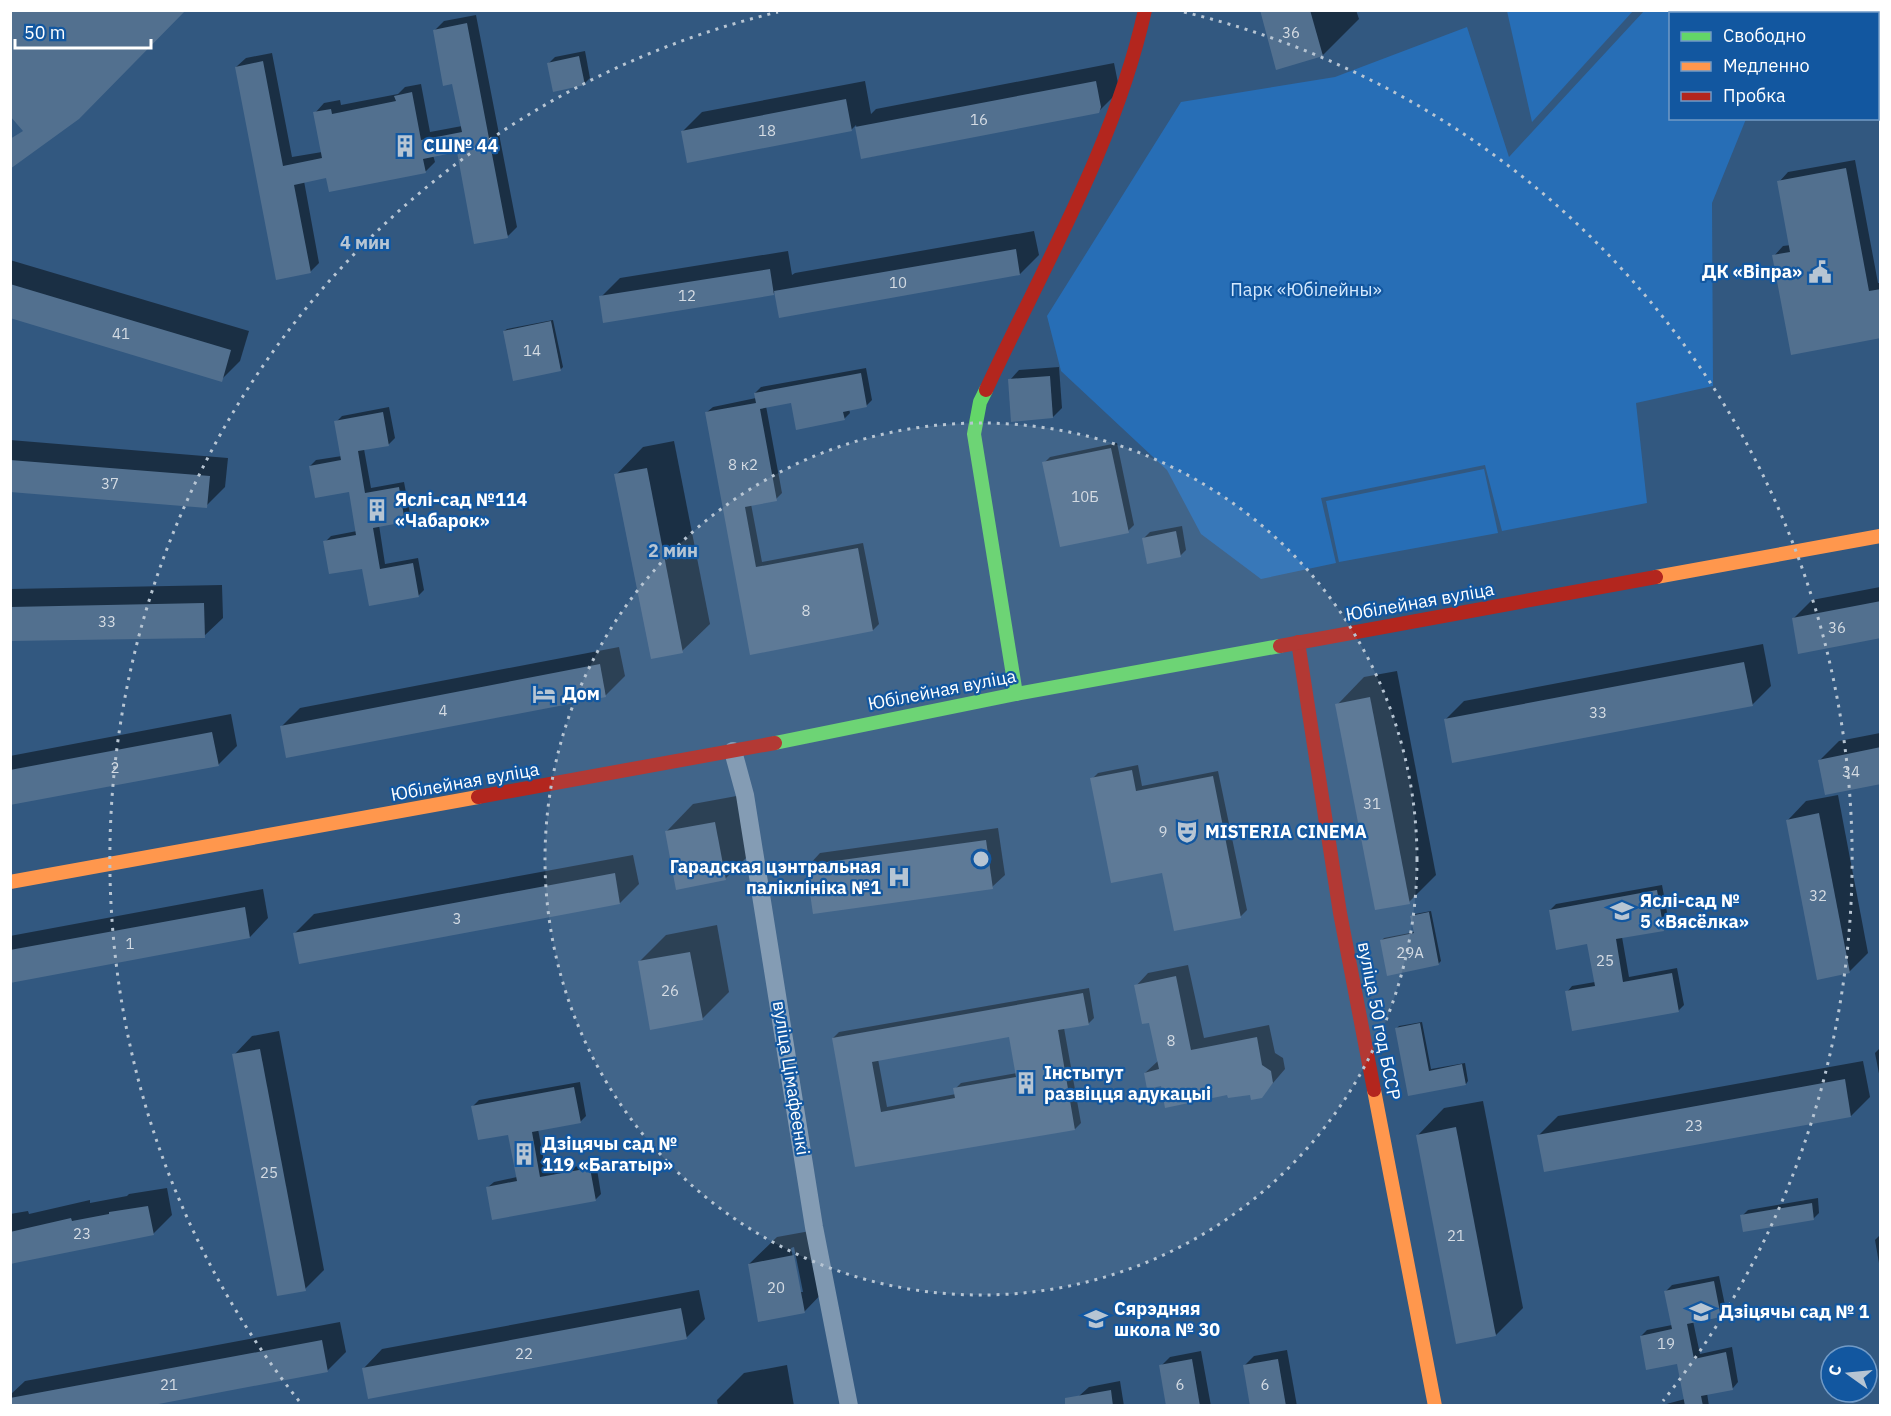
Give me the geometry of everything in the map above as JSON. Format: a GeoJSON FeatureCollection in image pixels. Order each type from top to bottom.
{"type":"FeatureCollection","features":[{"type":"Feature","properties":{"kind":"main road"},"geometry":{"type":"LineString","coordinates":[[1016,694],[974,434],[980,402],[1112,124],[1138,44],[1144,10]]}},
{"type":"Feature","properties":{"kind":"main road","name":"Юбілейная вуліца"},"geometry":{"type":"LineString","coordinates":[[10,882],[733,751],[1016,694],[1881,536]]}},
{"type":"Feature","properties":{"kind":"main road","name":"вуліца 50 год БССР"},"geometry":{"type":"LineString","coordinates":[[1298,642],[1340,913],[1435,1406]]}},
{"type":"Feature","properties":{"kind":"street","name":"вуліца Цімафеенкі"},"geometry":{"type":"LineString","coordinates":[[733,751],[745,795],[814,1227],[849,1406]]}},
{"type":"Feature","properties":{"kind":"green space"},"geometry":{"type":"Polygon","coordinates":[[[1507,10],[1633,11],[1532,122],[1507,10]]]}},
{"type":"Feature","properties":{"kind":"green space","name":"Парк «Юбілейны»"},"geometry":{"type":"Polygon","coordinates":[[[1761,10],[1763,12],[1669,12],[1669,120],[1746,120],[1712,203],[1713,386],[1636,403],[1647,503],[1502,531],[1485,465],[1321,498],[1336,563],[1261,579],[1201,534],[1167,470],[1061,371],[1047,316],[1181,102],[1335,77],[1467,27],[1509,157],[1644,11],[1761,10]]]}},
{"type":"Feature","properties":{"kind":"green space"},"geometry":{"type":"Polygon","coordinates":[[[1484,469],[1498,533],[1339,562],[1326,501],[1484,469]]]}},
{"type":"Feature","properties":{"kind":"building"},"geometry":{"type":"Polygon","coordinates":[[[10,10],[186,10],[79,119],[10,169],[10,139],[23,131],[10,116],[10,10]]]}},
{"type":"Feature","properties":{"kind":"building"},"geometry":{"type":"Polygon","coordinates":[[[1260,10],[1310,10],[1323,56],[1276,70],[1260,10]]]}},
{"type":"Feature","properties":{"kind":"building","name":"СШ№ 44"},"geometry":{"type":"Polygon","coordinates":[[[467,23],[508,238],[474,244],[457,152],[423,159],[426,173],[329,192],[326,178],[294,185],[311,273],[276,280],[235,67],[263,61],[283,166],[322,158],[313,112],[331,109],[332,114],[396,101],[394,96],[412,92],[421,140],[462,132],[452,84],[443,86],[433,30],[467,23]]]}},
{"type":"Feature","properties":{"kind":"building"},"geometry":{"type":"Polygon","coordinates":[[[579,56],[585,85],[553,92],[547,63],[579,56]]]}},
{"type":"Feature","properties":{"kind":"building"},"geometry":{"type":"Polygon","coordinates":[[[1096,81],[1101,107],[1099,113],[861,159],[855,127],[1096,81]]]}},
{"type":"Feature","properties":{"kind":"building"},"geometry":{"type":"Polygon","coordinates":[[[846,99],[852,131],[687,163],[681,131],[846,99]]]}},
{"type":"Feature","properties":{"kind":"building","name":"ДК «Віпра»"},"geometry":{"type":"Polygon","coordinates":[[[1846,168],[1869,291],[1881,289],[1881,338],[1791,355],[1772,255],[1790,252],[1777,181],[1846,168]]]}},
{"type":"Feature","properties":{"kind":"building"},"geometry":{"type":"Polygon","coordinates":[[[1016,249],[1020,275],[779,318],[774,291],[1016,249]]]}},
{"type":"Feature","properties":{"kind":"building"},"geometry":{"type":"Polygon","coordinates":[[[770,269],[774,295],[603,323],[599,296],[770,269]]]}},
{"type":"Feature","properties":{"kind":"building"},"geometry":{"type":"Polygon","coordinates":[[[10,284],[231,350],[222,382],[10,318],[10,284]]]}},
{"type":"Feature","properties":{"kind":"building"},"geometry":{"type":"Polygon","coordinates":[[[551,321],[561,371],[513,381],[503,331],[551,321]]]}},
{"type":"Feature","properties":{"kind":"building"},"geometry":{"type":"Polygon","coordinates":[[[861,373],[867,407],[843,412],[845,420],[796,430],[791,403],[760,409],[777,501],[745,507],[756,567],[858,548],[873,631],[750,655],[705,412],[756,403],[754,393],[861,373]]]}},
{"type":"Feature","properties":{"kind":"building"},"geometry":{"type":"Polygon","coordinates":[[[1050,376],[1053,418],[1011,422],[1008,379],[1050,376]]]}},
{"type":"Feature","properties":{"kind":"building","name":"Яслі-сад №114 «Чабарок»"},"geometry":{"type":"Polygon","coordinates":[[[383,412],[389,446],[358,451],[365,493],[399,487],[405,522],[373,528],[380,569],[413,563],[419,597],[369,606],[362,569],[329,574],[323,541],[356,535],[349,492],[315,498],[309,466],[341,460],[334,421],[383,412]]]}},
{"type":"Feature","properties":{"kind":"building"},"geometry":{"type":"Polygon","coordinates":[[[1111,448],[1129,533],[1060,547],[1042,462],[1111,448]]]}},
{"type":"Feature","properties":{"kind":"building"},"geometry":{"type":"Polygon","coordinates":[[[10,460],[210,476],[207,508],[10,492],[10,460]]]}},
{"type":"Feature","properties":{"kind":"building"},"geometry":{"type":"Polygon","coordinates":[[[647,468],[683,653],[651,659],[614,474],[647,468]]]}},
{"type":"Feature","properties":{"kind":"building"},"geometry":{"type":"Polygon","coordinates":[[[1176,531],[1181,557],[1147,564],[1142,538],[1176,531]]]}},
{"type":"Feature","properties":{"kind":"building"},"geometry":{"type":"Polygon","coordinates":[[[1881,601],[1881,638],[1798,654],[1792,618],[1881,601]]]}},
{"type":"Feature","properties":{"kind":"building"},"geometry":{"type":"Polygon","coordinates":[[[204,603],[205,638],[10,641],[10,607],[204,603]]]}},
{"type":"Feature","properties":{"kind":"building"},"geometry":{"type":"Polygon","coordinates":[[[1744,662],[1753,706],[1452,763],[1444,719],[1744,662]]]}},
{"type":"Feature","properties":{"kind":"building"},"geometry":{"type":"Polygon","coordinates":[[[600,664],[606,697],[286,758],[280,726],[600,664]]]}},
{"type":"Feature","properties":{"kind":"building"},"geometry":{"type":"Polygon","coordinates":[[[1370,697],[1410,904],[1375,910],[1335,704],[1370,697]]]}},
{"type":"Feature","properties":{"kind":"building"},"geometry":{"type":"Polygon","coordinates":[[[212,732],[219,766],[10,805],[10,770],[212,732]]]}},
{"type":"Feature","properties":{"kind":"building"},"geometry":{"type":"Polygon","coordinates":[[[1881,747],[1881,784],[1825,795],[1818,760],[1881,747]]]}},
{"type":"Feature","properties":{"kind":"building"},"geometry":{"type":"Polygon","coordinates":[[[1132,770],[1136,791],[1213,776],[1241,918],[1174,931],[1162,873],[1111,883],[1090,778],[1132,770]]]}},
{"type":"Feature","properties":{"kind":"building"},"geometry":{"type":"Polygon","coordinates":[[[1819,813],[1850,973],[1817,980],[1786,820],[1819,813]]]}},
{"type":"Feature","properties":{"kind":"building"},"geometry":{"type":"Polygon","coordinates":[[[715,822],[726,880],[676,890],[665,831],[715,822]]]}},
{"type":"Feature","properties":{"kind":"building","name":"Гарадская цэнтральная паліклініка №1"},"geometry":{"type":"Polygon","coordinates":[[[986,840],[993,889],[813,914],[806,865],[986,840]]]}},
{"type":"Feature","properties":{"kind":"building"},"geometry":{"type":"Polygon","coordinates":[[[615,873],[620,904],[299,964],[293,933],[615,873]]]}},
{"type":"Feature","properties":{"kind":"building"},"geometry":{"type":"Polygon","coordinates":[[[1657,890],[1664,931],[1616,939],[1623,982],[1672,973],[1679,1012],[1572,1031],[1565,991],[1595,986],[1587,944],[1556,950],[1549,910],[1657,890]]]}},
{"type":"Feature","properties":{"kind":"building"},"geometry":{"type":"Polygon","coordinates":[[[245,907],[250,938],[10,983],[10,950],[245,907]]]}},
{"type":"Feature","properties":{"kind":"building"},"geometry":{"type":"Polygon","coordinates":[[[1429,912],[1439,965],[1387,976],[1380,940],[1414,933],[1410,916],[1429,912]]]}},
{"type":"Feature","properties":{"kind":"building"},"geometry":{"type":"Polygon","coordinates":[[[690,952],[703,1020],[650,1030],[638,961],[690,952]]]}},
{"type":"Feature","properties":{"kind":"building"},"geometry":{"type":"Polygon","coordinates":[[[1176,976],[1191,1050],[1257,1037],[1262,1065],[1271,1071],[1273,1083],[1262,1098],[1251,1100],[1250,1095],[1228,1098],[1227,1095],[1165,1108],[1161,1086],[1147,1089],[1144,1073],[1159,1069],[1149,1023],[1142,1024],[1134,985],[1176,976]]]}},
{"type":"Feature","properties":{"kind":"building","name":"Інстытут развіцця адукацыі"},"geometry":{"type":"Polygon","coordinates":[[[1083,993],[1089,1025],[1058,1030],[1075,1130],[855,1167],[832,1038],[1083,993]],[[1009,1037],[872,1062],[881,1112],[955,1098],[953,1088],[1016,1077],[1009,1037]]]}},
{"type":"Feature","properties":{"kind":"building"},"geometry":{"type":"Polygon","coordinates":[[[1420,1023],[1429,1071],[1462,1064],[1466,1085],[1408,1096],[1395,1028],[1420,1023]]]}},
{"type":"Feature","properties":{"kind":"building"},"geometry":{"type":"Polygon","coordinates":[[[260,1049],[306,1291],[277,1296],[232,1054],[260,1049]]]}},
{"type":"Feature","properties":{"kind":"building"},"geometry":{"type":"Polygon","coordinates":[[[1845,1079],[1851,1117],[1544,1172],[1537,1135],[1845,1079]]]}},
{"type":"Feature","properties":{"kind":"building","name":"Дзіцячы сад № 119 «Багатыр»"},"geometry":{"type":"Polygon","coordinates":[[[574,1087],[581,1123],[532,1132],[540,1177],[590,1168],[596,1201],[492,1220],[486,1187],[517,1181],[508,1135],[478,1140],[471,1106],[574,1087]]]}},
{"type":"Feature","properties":{"kind":"building"},"geometry":{"type":"Polygon","coordinates":[[[1456,1127],[1496,1336],[1456,1344],[1416,1135],[1456,1127]]]}},
{"type":"Feature","properties":{"kind":"building"},"geometry":{"type":"Polygon","coordinates":[[[1812,1203],[1814,1220],[1743,1232],[1740,1215],[1812,1203]]]}},
{"type":"Feature","properties":{"kind":"building"},"geometry":{"type":"Polygon","coordinates":[[[148,1206],[154,1235],[10,1264],[10,1232],[71,1218],[72,1221],[148,1206]]]}},
{"type":"Feature","properties":{"kind":"building"},"geometry":{"type":"Polygon","coordinates":[[[794,1255],[805,1313],[758,1322],[748,1264],[794,1255]]]}},
{"type":"Feature","properties":{"kind":"building"},"geometry":{"type":"Polygon","coordinates":[[[1714,1281],[1721,1317],[1687,1324],[1694,1359],[1726,1352],[1733,1390],[1701,1396],[1703,1406],[1685,1406],[1677,1364],[1646,1370],[1640,1336],[1672,1329],[1664,1291],[1714,1281]]]}},
{"type":"Feature","properties":{"kind":"building"},"geometry":{"type":"Polygon","coordinates":[[[681,1308],[687,1339],[368,1399],[362,1368],[681,1308]]]}},
{"type":"Feature","properties":{"kind":"building"},"geometry":{"type":"Polygon","coordinates":[[[322,1340],[328,1372],[148,1406],[10,1406],[10,1398],[322,1340]]]}},
{"type":"Feature","properties":{"kind":"building"},"geometry":{"type":"Polygon","coordinates":[[[1192,1359],[1200,1406],[1166,1406],[1159,1365],[1192,1359]]]}},
{"type":"Feature","properties":{"kind":"building"},"geometry":{"type":"Polygon","coordinates":[[[1278,1359],[1286,1406],[1250,1406],[1243,1365],[1278,1359]]]}},
{"type":"Feature","properties":{"kind":"building"},"geometry":{"type":"Polygon","coordinates":[[[1111,1390],[1113,1406],[1065,1406],[1065,1398],[1111,1390]]]}},
{"type":"Feature","properties":{"kind":"traffic: fast"},"geometry":{"type":"LineString","coordinates":[[986,390],[980,402],[974,434],[1016,694]]}},
{"type":"Feature","properties":{"kind":"traffic: fast"},"geometry":{"type":"LineString","coordinates":[[775,743],[1016,694],[1280,646]]}},
{"type":"Feature","properties":{"kind":"traffic: slow"},"geometry":{"type":"LineString","coordinates":[[1656,577],[1880,536]]}},
{"type":"Feature","properties":{"kind":"traffic: slow"},"geometry":{"type":"LineString","coordinates":[[10,882],[478,797]]}},
{"type":"Feature","properties":{"kind":"traffic: slow"},"geometry":{"type":"LineString","coordinates":[[1374,1090],[1435,1406]]}},
{"type":"Feature","properties":{"kind":"traffic: jam"},"geometry":{"type":"LineString","coordinates":[[986,390],[1097,157],[1116,109],[1145,10]]}},
{"type":"Feature","properties":{"kind":"traffic: jam"},"geometry":{"type":"LineString","coordinates":[[1280,646],[1656,577]]}},
{"type":"Feature","properties":{"kind":"traffic: jam"},"geometry":{"type":"LineString","coordinates":[[1298,642],[1340,913],[1374,1090]]}},
{"type":"Feature","properties":{"kind":"traffic: jam"},"geometry":{"type":"LineString","coordinates":[[478,797],[775,743]]}},
{"type":"Feature","properties":{"kind":"place","name":"СШ№ 44"},"geometry":{"type":"Point","coordinates":[405,146]}},
{"type":"Feature","properties":{"kind":"place","name":"ДК «Віпра»"},"geometry":{"type":"Point","coordinates":[1820,272]}},
{"type":"Feature","properties":{"kind":"place","name":"Яслі-сад №114 «Чабарок»"},"geometry":{"type":"Point","coordinates":[377,510]}},
{"type":"Feature","properties":{"kind":"place","name":"Дом"},"geometry":{"type":"Point","coordinates":[544,694]}},
{"type":"Feature","properties":{"kind":"place","name":"MISTERIA CINEMA"},"geometry":{"type":"Point","coordinates":[1187,832]}},
{"type":"Feature","properties":{"kind":"place","name":"Гарадская цэнтральная паліклініка №1"},"geometry":{"type":"Point","coordinates":[899,877]}},
{"type":"Feature","properties":{"kind":"place","name":"Яслі-сад № 5 «Вясёлка»"},"geometry":{"type":"Point","coordinates":[1622,911]}},
{"type":"Feature","properties":{"kind":"place","name":"Інстытут развіцця адукацыі"},"geometry":{"type":"Point","coordinates":[1026,1083]}},
{"type":"Feature","properties":{"kind":"place","name":"Дзіцячы сад № 119 «Багатыр»"},"geometry":{"type":"Point","coordinates":[524,1154]}},
{"type":"Feature","properties":{"kind":"place","name":"Дзіцячы сад № 1"},"geometry":{"type":"Point","coordinates":[1701,1312]}},
{"type":"Feature","properties":{"kind":"place","name":"Сярэдняя школа № 30"},"geometry":{"type":"Point","coordinates":[1096,1319]}}]}
